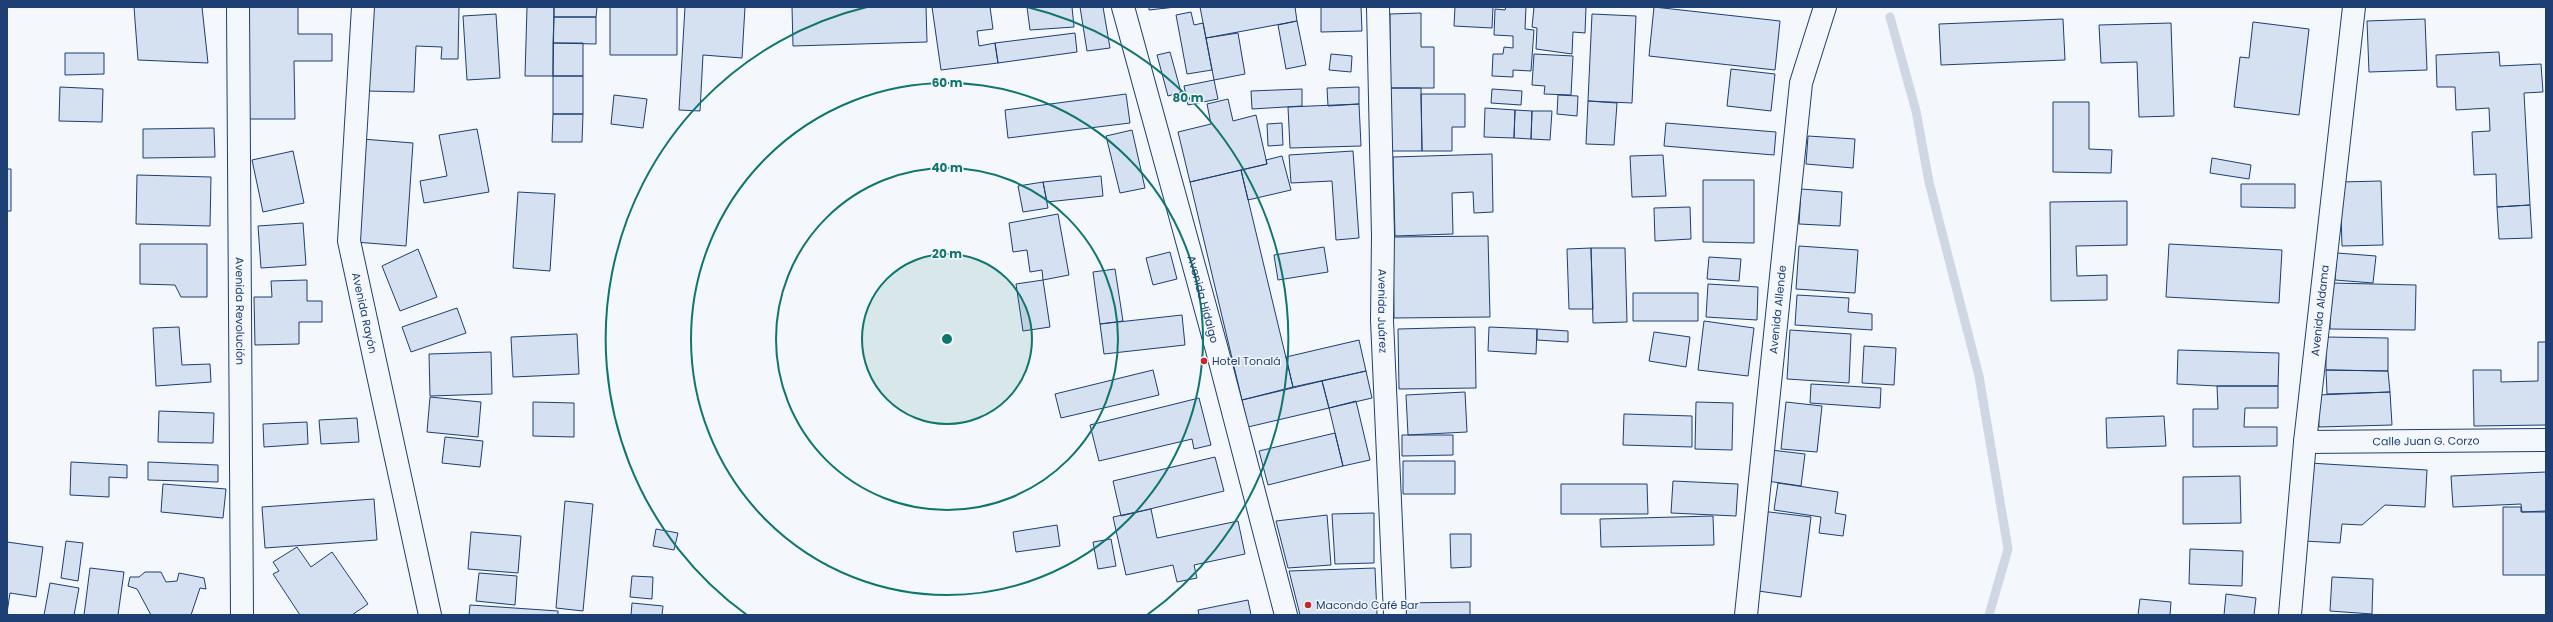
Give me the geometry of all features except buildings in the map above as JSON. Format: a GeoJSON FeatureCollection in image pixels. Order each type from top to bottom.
{"type":"FeatureCollection","features":[{"type":"Feature","properties":{"kind":"street","name":"Avenida Revolución"},"geometry":{"type":"LineString","coordinates":[[238,7],[242,615]]}},
{"type":"Feature","properties":{"kind":"street","name":"Avenida Rayón"},"geometry":{"type":"LineString","coordinates":[[363,7],[348,241],[430,615]]}},
{"type":"Feature","properties":{"kind":"street","name":"Avenida Hidalgo"},"geometry":{"type":"LineString","coordinates":[[1123,7],[1217,350],[1286,615]]}},
{"type":"Feature","properties":{"kind":"street","name":"Avenida Juárez"},"geometry":{"type":"LineString","coordinates":[[1378,7],[1383,236],[1382,320],[1395,615]]}},
{"type":"Feature","properties":{"kind":"street","name":"Avenida Allende"},"geometry":{"type":"LineString","coordinates":[[1746,615],[1801,82],[1825,7]]}},
{"type":"Feature","properties":{"kind":"street","name":"Avenida Aldama"},"geometry":{"type":"LineString","coordinates":[[2290,615],[2305,442],[2354,7]]}},
{"type":"Feature","properties":{"kind":"street","name":"Calle Juan G. Corzo"},"geometry":{"type":"LineString","coordinates":[[2305,442],[2546,440]]}},
{"type":"Feature","properties":{"kind":"waterway"},"geometry":{"type":"LineString","coordinates":[[1890,17],[1916,111],[1929,182],[1979,376],[2008,549],[1989,615]]}},
{"type":"Feature","properties":{"kind":"place","name":"Hotel Tonalá"},"geometry":{"type":"Point","coordinates":[1204,361]}},
{"type":"Feature","properties":{"kind":"place","name":"Macondo Café Bar"},"geometry":{"type":"Point","coordinates":[1308,605]}}]}
